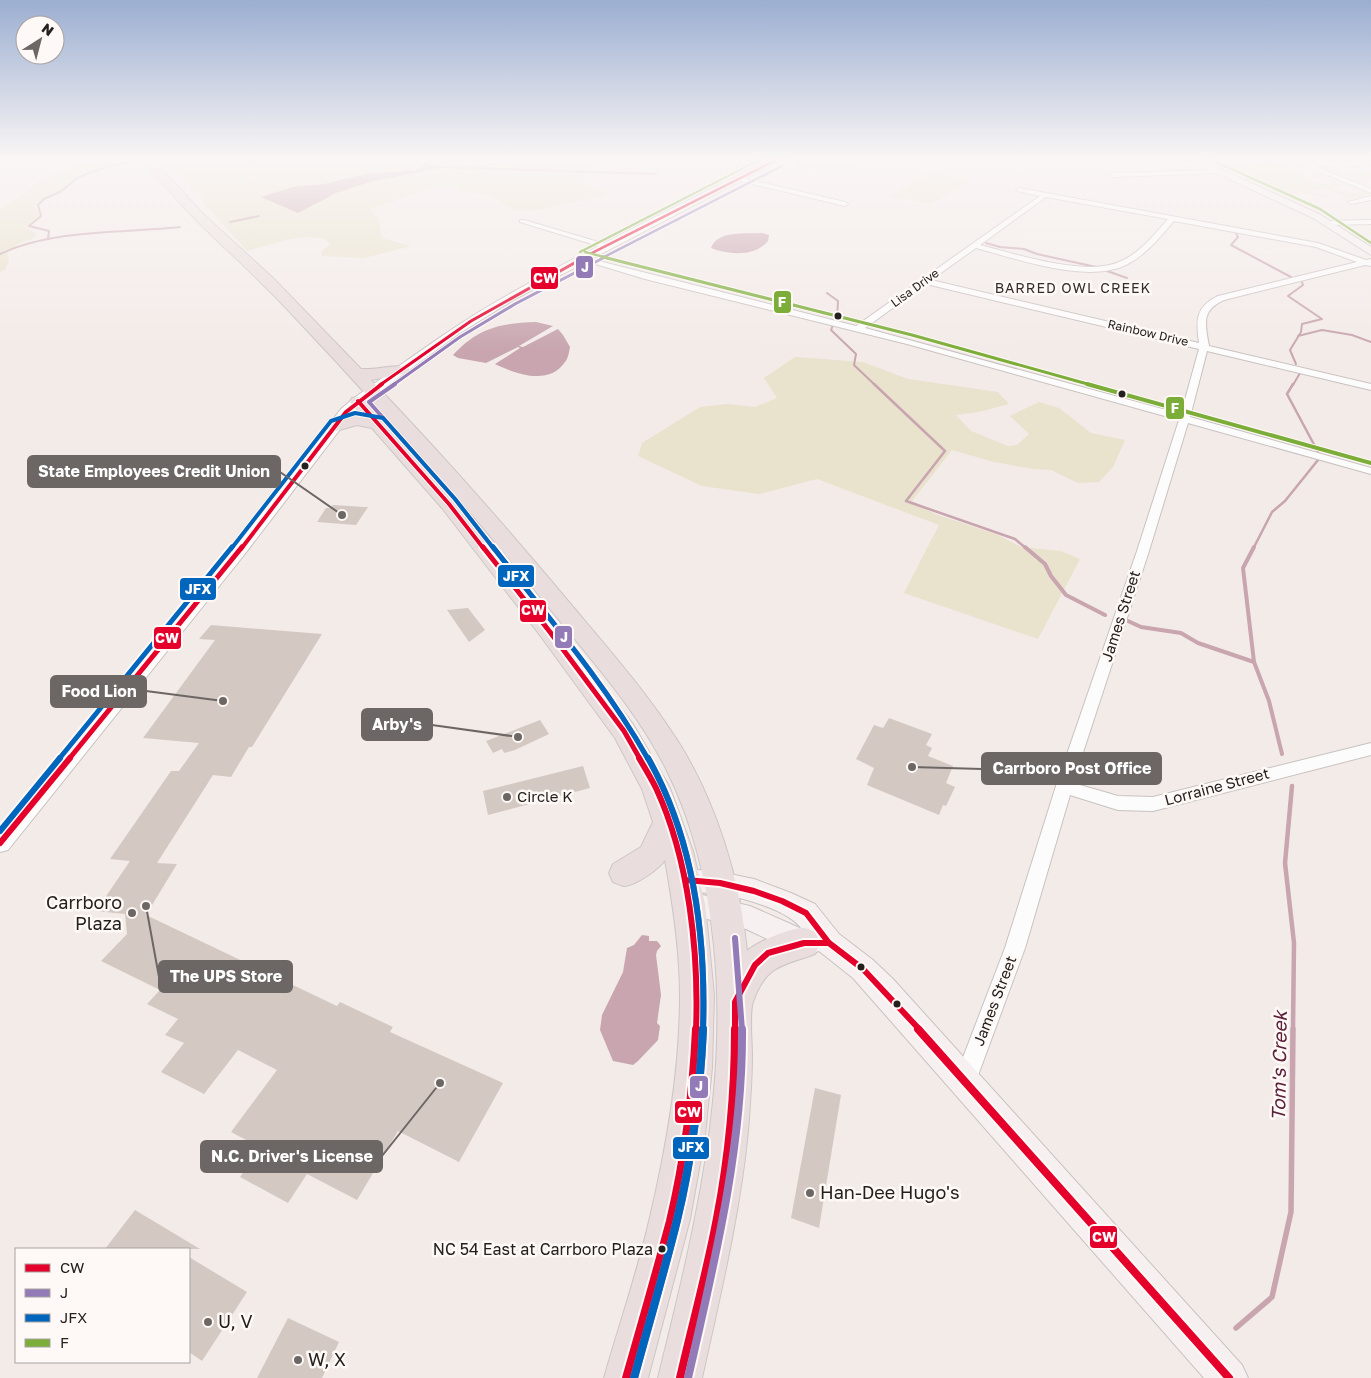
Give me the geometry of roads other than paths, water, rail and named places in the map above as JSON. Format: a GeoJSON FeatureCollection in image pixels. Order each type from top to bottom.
{"type":"FeatureCollection","features":[{"type":"Feature","properties":{"kind":"highway"},"geometry":{"type":"LineString","coordinates":[[206,223],[211,233],[269,300]]}},
{"type":"Feature","properties":{"kind":"highway"},"geometry":{"type":"LineString","coordinates":[[206,223],[230,243],[280,292],[462,488],[500,532],[604,661],[660,735],[690,790],[703,825],[705,895],[697,996],[694,1068],[686,1135],[670,1219],[626,1378]]}},
{"type":"Feature","properties":{"kind":"highway"},"geometry":{"type":"LineString","coordinates":[[354,373],[374,376],[402,370]]}},
{"type":"Feature","properties":{"kind":"highway"},"geometry":{"type":"LineString","coordinates":[[345,386],[449,504],[613,716],[649,774],[670,824],[705,895],[735,1002],[735,1074],[732,1119],[717,1220],[680,1378]]}},
{"type":"Feature","properties":{"kind":"highway"},"geometry":{"type":"LineString","coordinates":[[336,426],[356,420],[379,424]]}},
{"type":"Feature","properties":{"kind":"highway"},"geometry":{"type":"LineString","coordinates":[[624,873],[641,864],[652,854],[659,833],[670,824]]}},
{"type":"Feature","properties":{"kind":"highway"},"geometry":{"type":"LineString","coordinates":[[735,1002],[747,977],[761,957],[777,949],[817,943]]}},
{"type":"Feature","properties":{"kind":"main road"},"geometry":{"type":"LineString","coordinates":[[1327,222],[1334,226],[1370,260]]}},
{"type":"Feature","properties":{"kind":"main road"},"geometry":{"type":"LineString","coordinates":[[705,895],[750,918],[817,943],[863,969],[1229,1378]]}},
{"type":"Feature","properties":{"kind":"street"},"geometry":{"type":"LineString","coordinates":[[526,222],[608,246]]}},
{"type":"Feature","properties":{"kind":"street"},"geometry":{"type":"LineString","coordinates":[[0,843],[238,552],[336,426],[358,401],[478,316],[654,222]]}},
{"type":"Feature","properties":{"kind":"street","name":"Lisa Drive"},"geometry":{"type":"LineString","coordinates":[[858,329],[1006,222]]}},
{"type":"Feature","properties":{"kind":"street"},"geometry":{"type":"LineString","coordinates":[[973,245],[1055,264],[1107,268],[1123,263],[1138,254],[1169,222]]}},
{"type":"Feature","properties":{"kind":"street"},"geometry":{"type":"LineString","coordinates":[[1196,222],[1318,245],[1370,260]]}},
{"type":"Feature","properties":{"kind":"street"},"geometry":{"type":"LineString","coordinates":[[1334,226],[1368,222]]}},
{"type":"Feature","properties":{"kind":"street"},"geometry":{"type":"LineString","coordinates":[[1334,226],[1371,227]]}},
{"type":"Feature","properties":{"kind":"street"},"geometry":{"type":"LineString","coordinates":[[584,259],[648,277],[858,329],[1371,471]]}},
{"type":"Feature","properties":{"kind":"street","name":"James Street"},"geometry":{"type":"LineString","coordinates":[[965,1081],[1015,948],[1064,786],[1143,551],[1204,346],[1202,318],[1208,306],[1214,300],[1370,260]]}},
{"type":"Feature","properties":{"kind":"street","name":"Rainbow Drive"},"geometry":{"type":"LineString","coordinates":[[924,281],[1371,387]]}},
{"type":"Feature","properties":{"kind":"street","name":"Lorraine Street"},"geometry":{"type":"LineString","coordinates":[[1064,786],[1112,804],[1130,806],[1153,804],[1371,749]]}},
{"type":"Feature","properties":{"kind":"waterway"},"geometry":{"type":"LineString","coordinates":[[33,222],[29,226],[49,231],[48,239]]}},
{"type":"Feature","properties":{"kind":"waterway"},"geometry":{"type":"LineString","coordinates":[[48,239],[88,233],[180,227]]}},
{"type":"Feature","properties":{"kind":"waterway","name":"Tom's Creek"},"geometry":{"type":"LineString","coordinates":[[1236,233],[1238,237],[1231,245],[1291,277]]}},
{"type":"Feature","properties":{"kind":"waterway"},"geometry":{"type":"LineString","coordinates":[[0,254],[20,246],[48,239]]}},
{"type":"Feature","properties":{"kind":"waterway"},"geometry":{"type":"LineString","coordinates":[[986,243],[1000,247],[1024,249],[1037,254],[1096,267]]}},
{"type":"Feature","properties":{"kind":"waterway"},"geometry":{"type":"LineString","coordinates":[[1107,271],[1127,278]]}},
{"type":"Feature","properties":{"kind":"waterway","name":"Tom's Creek"},"geometry":{"type":"LineString","coordinates":[[1299,336],[1302,324],[1322,319],[1288,296],[1303,285],[1302,282]]}},
{"type":"Feature","properties":{"kind":"waterway"},"geometry":{"type":"LineString","coordinates":[[827,293],[838,301],[837,320]]}},
{"type":"Feature","properties":{"kind":"waterway"},"geometry":{"type":"LineString","coordinates":[[833,325],[831,330],[856,354],[854,365],[875,385]]}},
{"type":"Feature","properties":{"kind":"waterway"},"geometry":{"type":"LineString","coordinates":[[1299,336],[1322,330],[1352,335],[1371,342]]}},
{"type":"Feature","properties":{"kind":"waterway","name":"Tom's Creek"},"geometry":{"type":"LineString","coordinates":[[1296,364],[1290,350],[1299,336]]}},
{"type":"Feature","properties":{"kind":"waterway","name":"Tom's Creek"},"geometry":{"type":"LineString","coordinates":[[1293,385],[1300,373]]}},
{"type":"Feature","properties":{"kind":"waterway"},"geometry":{"type":"LineString","coordinates":[[874,384],[945,451],[906,501],[1015,539],[1027,549]]}},
{"type":"Feature","properties":{"kind":"waterway","name":"Tom's Creek"},"geometry":{"type":"LineString","coordinates":[[1293,384],[1287,394],[1318,452]]}},
{"type":"Feature","properties":{"kind":"waterway","name":"Tom's Creek"},"geometry":{"type":"LineString","coordinates":[[1253,549],[1272,512],[1285,501],[1318,460]]}},
{"type":"Feature","properties":{"kind":"waterway"},"geometry":{"type":"LineString","coordinates":[[1025,547],[1045,564],[1051,576],[1066,595],[1105,615]]}},
{"type":"Feature","properties":{"kind":"waterway","name":"Tom's Creek"},"geometry":{"type":"LineString","coordinates":[[1254,547],[1243,568],[1254,662]]}},
{"type":"Feature","properties":{"kind":"waterway"},"geometry":{"type":"LineString","coordinates":[[1128,621],[1141,627],[1181,633],[1198,643],[1254,662]]}},
{"type":"Feature","properties":{"kind":"waterway","name":"Tom's Creek"},"geometry":{"type":"LineString","coordinates":[[1254,662],[1269,701],[1282,754]]}},
{"type":"Feature","properties":{"kind":"waterway","name":"Tom's Creek"},"geometry":{"type":"LineString","coordinates":[[1292,786],[1285,863],[1294,943],[1293,1030]]}},
{"type":"Feature","properties":{"kind":"waterway","name":"Tom's Creek"},"geometry":{"type":"LineString","coordinates":[[1236,1328],[1272,1297],[1291,1212],[1293,1029]]}},
{"type":"Feature","properties":{"kind":"place","name":"State Employees Credit Union"},"geometry":{"type":"Point","coordinates":[342,515]}},
{"type":"Feature","properties":{"kind":"place","name":"Food Lion"},"geometry":{"type":"Point","coordinates":[223,701]}},
{"type":"Feature","properties":{"kind":"place","name":"Arby's"},"geometry":{"type":"Point","coordinates":[518,737]}},
{"type":"Feature","properties":{"kind":"place","name":"Carrboro Post Office"},"geometry":{"type":"Point","coordinates":[912,767]}},
{"type":"Feature","properties":{"kind":"place","name":"Circle K"},"geometry":{"type":"Point","coordinates":[507,797]}},
{"type":"Feature","properties":{"kind":"place","name":"The UPS Store"},"geometry":{"type":"Point","coordinates":[146,906]}},
{"type":"Feature","properties":{"kind":"place","name":"Carrboro Plaza"},"geometry":{"type":"Point","coordinates":[132,913]}},
{"type":"Feature","properties":{"kind":"place","name":"N.C. Driver's License"},"geometry":{"type":"Point","coordinates":[440,1083]}},
{"type":"Feature","properties":{"kind":"place","name":"Han-Dee Hugo's"},"geometry":{"type":"Point","coordinates":[810,1193]}},
{"type":"Feature","properties":{"kind":"place","name":"NC 54 East at Carrboro Plaza"},"geometry":{"type":"Point","coordinates":[662,1249]}},
{"type":"Feature","properties":{"kind":"place","name":"U, V"},"geometry":{"type":"Point","coordinates":[208,1322]}},
{"type":"Feature","properties":{"kind":"place","name":"W, X"},"geometry":{"type":"Point","coordinates":[298,1360]}},
{"type":"Feature","properties":{"kind":"district","name":"BARRED OWL CREEK"},"geometry":{"type":"Point","coordinates":[1073,288]}}]}
